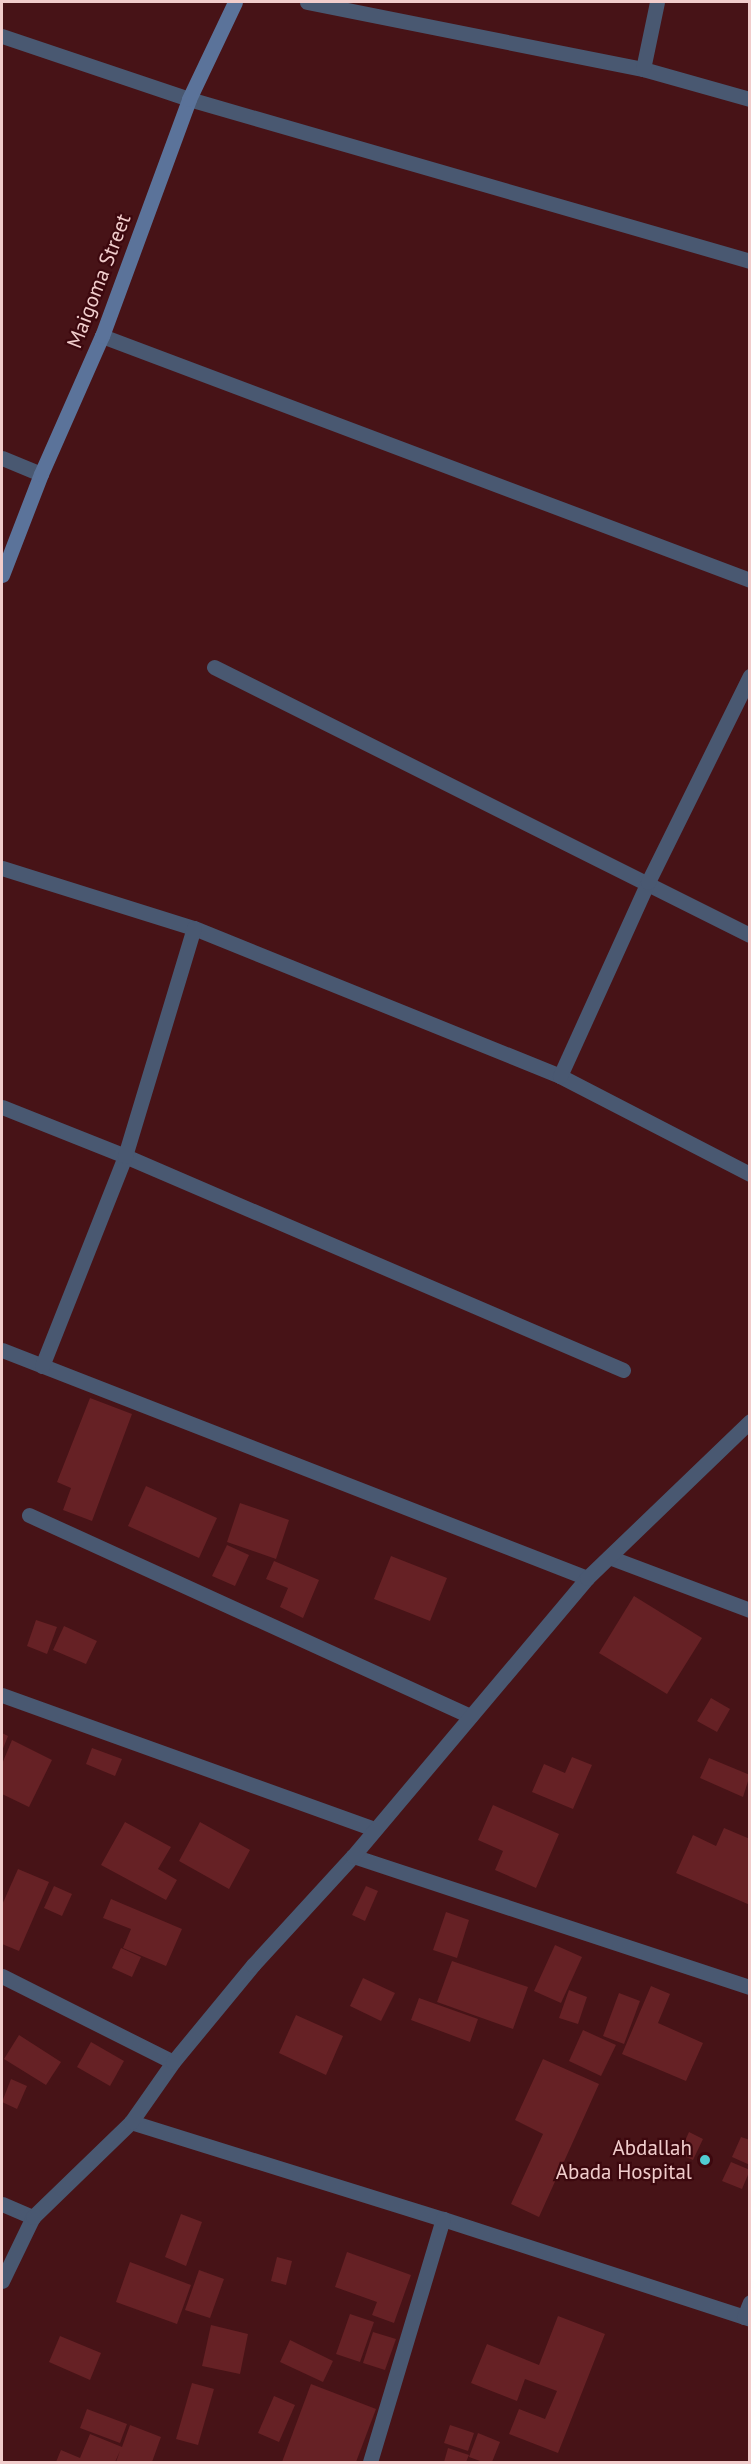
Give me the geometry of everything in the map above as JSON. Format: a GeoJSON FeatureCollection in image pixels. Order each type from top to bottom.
{"type":"FeatureCollection","features":[{"type":"Feature","properties":{"kind":"street","name":"Maigoma Street"},"geometry":{"type":"LineString","coordinates":[[2,575],[41,474],[102,336],[189,99],[235,2]]}},
{"type":"Feature","properties":{"kind":"street"},"geometry":{"type":"LineString","coordinates":[[306,2],[643,69],[750,99]]}},
{"type":"Feature","properties":{"kind":"street"},"geometry":{"type":"LineString","coordinates":[[643,69],[657,2]]}},
{"type":"Feature","properties":{"kind":"street"},"geometry":{"type":"LineString","coordinates":[[2,36],[189,99],[750,261]]}},
{"type":"Feature","properties":{"kind":"street"},"geometry":{"type":"LineString","coordinates":[[102,336],[750,580]]}},
{"type":"Feature","properties":{"kind":"street"},"geometry":{"type":"LineString","coordinates":[[2,458],[41,474]]}},
{"type":"Feature","properties":{"kind":"street"},"geometry":{"type":"LineString","coordinates":[[214,667],[750,934]]}},
{"type":"Feature","properties":{"kind":"street"},"geometry":{"type":"LineString","coordinates":[[560,1076],[648,882],[750,676]]}},
{"type":"Feature","properties":{"kind":"street"},"geometry":{"type":"LineString","coordinates":[[2,868],[194,928],[560,1076],[750,1174]]}},
{"type":"Feature","properties":{"kind":"street"},"geometry":{"type":"LineString","coordinates":[[42,1366],[125,1156],[194,928]]}},
{"type":"Feature","properties":{"kind":"street"},"geometry":{"type":"LineString","coordinates":[[2,1107],[125,1156],[623,1370]]}},
{"type":"Feature","properties":{"kind":"street"},"geometry":{"type":"LineString","coordinates":[[2,1350],[587,1578]]}},
{"type":"Feature","properties":{"kind":"street"},"geometry":{"type":"LineString","coordinates":[[2,2281],[33,2217],[131,2122],[173,2062],[253,1965],[353,1856],[587,1578],[750,1421]]}},
{"type":"Feature","properties":{"kind":"street"},"geometry":{"type":"LineString","coordinates":[[29,1515],[470,1716]]}},
{"type":"Feature","properties":{"kind":"street"},"geometry":{"type":"LineString","coordinates":[[609,1557],[750,1610]]}},
{"type":"Feature","properties":{"kind":"street"},"geometry":{"type":"LineString","coordinates":[[2,1695],[375,1829]]}},
{"type":"Feature","properties":{"kind":"street"},"geometry":{"type":"LineString","coordinates":[[353,1856],[750,1987]]}},
{"type":"Feature","properties":{"kind":"street"},"geometry":{"type":"LineString","coordinates":[[2,1976],[173,2062]]}},
{"type":"Feature","properties":{"kind":"street"},"geometry":{"type":"LineString","coordinates":[[131,2122],[443,2219],[747,2318],[750,2302]]}},
{"type":"Feature","properties":{"kind":"street"},"geometry":{"type":"LineString","coordinates":[[2,2204],[33,2217]]}},
{"type":"Feature","properties":{"kind":"street"},"geometry":{"type":"LineString","coordinates":[[370,2463],[443,2219]]}},
{"type":"Feature","properties":{"kind":"building"},"geometry":{"type":"Polygon","coordinates":[[[90,1398],[132,1414],[92,1521],[63,1510],[71,1488],[57,1482],[90,1398]]]}},
{"type":"Feature","properties":{"kind":"building"},"geometry":{"type":"Polygon","coordinates":[[[146,1486],[217,1518],[199,1558],[128,1526],[146,1486]]]}},
{"type":"Feature","properties":{"kind":"building"},"geometry":{"type":"Polygon","coordinates":[[[240,1503],[289,1520],[276,1559],[227,1542],[240,1503]]]}},
{"type":"Feature","properties":{"kind":"building"},"geometry":{"type":"Polygon","coordinates":[[[227,1545],[249,1555],[235,1586],[212,1576],[227,1545]]]}},
{"type":"Feature","properties":{"kind":"building"},"geometry":{"type":"Polygon","coordinates":[[[391,1556],[447,1578],[430,1621],[374,1599],[391,1556]]]}},
{"type":"Feature","properties":{"kind":"building"},"geometry":{"type":"Polygon","coordinates":[[[274,1561],[319,1580],[303,1618],[280,1607],[288,1588],[266,1579],[274,1561]]]}},
{"type":"Feature","properties":{"kind":"building"},"geometry":{"type":"Polygon","coordinates":[[[634,1596],[702,1638],[667,1694],[599,1653],[634,1596]]]}},
{"type":"Feature","properties":{"kind":"building"},"geometry":{"type":"Polygon","coordinates":[[[36,1620],[57,1627],[47,1654],[27,1646],[36,1620]]]}},
{"type":"Feature","properties":{"kind":"building"},"geometry":{"type":"Polygon","coordinates":[[[64,1626],[97,1641],[86,1664],[53,1650],[64,1626]]]}},
{"type":"Feature","properties":{"kind":"building"},"geometry":{"type":"Polygon","coordinates":[[[711,1698],[730,1709],[717,1732],[697,1721],[711,1698]]]}},
{"type":"Feature","properties":{"kind":"building"},"geometry":{"type":"Polygon","coordinates":[[[2,1733],[8,1736],[2,1751],[2,1733]]]}},
{"type":"Feature","properties":{"kind":"building"},"geometry":{"type":"Polygon","coordinates":[[[12,1740],[52,1760],[29,1807],[2,1794],[2,1764],[12,1740]]]}},
{"type":"Feature","properties":{"kind":"building"},"geometry":{"type":"Polygon","coordinates":[[[92,1748],[122,1759],[115,1776],[86,1764],[92,1748]]]}},
{"type":"Feature","properties":{"kind":"building"},"geometry":{"type":"Polygon","coordinates":[[[572,1757],[592,1765],[573,1809],[532,1792],[544,1764],[565,1773],[572,1757]]]}},
{"type":"Feature","properties":{"kind":"building"},"geometry":{"type":"Polygon","coordinates":[[[709,1758],[750,1775],[743,1797],[700,1778],[709,1758]]]}},
{"type":"Feature","properties":{"kind":"building"},"geometry":{"type":"Polygon","coordinates":[[[493,1805],[559,1834],[536,1888],[495,1870],[503,1851],[478,1840],[493,1805]]]}},
{"type":"Feature","properties":{"kind":"building"},"geometry":{"type":"Polygon","coordinates":[[[125,1822],[171,1847],[158,1869],[177,1880],[166,1900],[101,1865],[125,1822]]]}},
{"type":"Feature","properties":{"kind":"building"},"geometry":{"type":"Polygon","coordinates":[[[200,1822],[250,1850],[229,1889],[179,1861],[200,1822]]]}},
{"type":"Feature","properties":{"kind":"building"},"geometry":{"type":"Polygon","coordinates":[[[724,1828],[750,1839],[750,1905],[676,1873],[693,1835],[716,1846],[724,1828]]]}},
{"type":"Feature","properties":{"kind":"building"},"geometry":{"type":"Polygon","coordinates":[[[18,1869],[49,1882],[19,1951],[2,1944],[2,1905],[18,1869]]]}},
{"type":"Feature","properties":{"kind":"building"},"geometry":{"type":"Polygon","coordinates":[[[54,1886],[72,1894],[62,1916],[44,1908],[54,1886]]]}},
{"type":"Feature","properties":{"kind":"building"},"geometry":{"type":"Polygon","coordinates":[[[366,1886],[378,1891],[365,1921],[352,1915],[366,1886]]]}},
{"type":"Feature","properties":{"kind":"building"},"geometry":{"type":"Polygon","coordinates":[[[111,1899],[182,1929],[166,1966],[123,1948],[131,1929],[103,1918],[111,1899]]]}},
{"type":"Feature","properties":{"kind":"building"},"geometry":{"type":"Polygon","coordinates":[[[446,1912],[469,1920],[457,1958],[433,1950],[446,1912]]]}},
{"type":"Feature","properties":{"kind":"building"},"geometry":{"type":"Polygon","coordinates":[[[555,1945],[582,1957],[561,2003],[534,1991],[555,1945]]]}},
{"type":"Feature","properties":{"kind":"building"},"geometry":{"type":"Polygon","coordinates":[[[121,1948],[141,1957],[132,1977],[112,1968],[121,1948]]]}},
{"type":"Feature","properties":{"kind":"building"},"geometry":{"type":"Polygon","coordinates":[[[452,1961],[528,1987],[513,2029],[437,2002],[452,1961]]]}},
{"type":"Feature","properties":{"kind":"building"},"geometry":{"type":"Polygon","coordinates":[[[363,1978],[395,1993],[381,2021],[350,2006],[363,1978]]]}},
{"type":"Feature","properties":{"kind":"building"},"geometry":{"type":"Polygon","coordinates":[[[651,1986],[670,1994],[658,2023],[703,2043],[686,2081],[622,2054],[651,1986]]]}},
{"type":"Feature","properties":{"kind":"building"},"geometry":{"type":"Polygon","coordinates":[[[569,1990],[587,1997],[578,2024],[559,2018],[569,1990]]]}},
{"type":"Feature","properties":{"kind":"building"},"geometry":{"type":"Polygon","coordinates":[[[619,1993],[640,2001],[624,2044],[603,2036],[619,1993]]]}},
{"type":"Feature","properties":{"kind":"building"},"geometry":{"type":"Polygon","coordinates":[[[419,1998],[478,2019],[470,2042],[411,2020],[419,1998]]]}},
{"type":"Feature","properties":{"kind":"building"},"geometry":{"type":"Polygon","coordinates":[[[296,2015],[343,2036],[326,2075],[279,2053],[296,2015]]]}},
{"type":"Feature","properties":{"kind":"building"},"geometry":{"type":"Polygon","coordinates":[[[583,2030],[616,2045],[601,2076],[569,2061],[583,2030]]]}},
{"type":"Feature","properties":{"kind":"building"},"geometry":{"type":"Polygon","coordinates":[[[19,2035],[61,2062],[46,2085],[4,2059],[19,2035]]]}},
{"type":"Feature","properties":{"kind":"building"},"geometry":{"type":"Polygon","coordinates":[[[91,2042],[124,2061],[110,2086],[77,2067],[91,2042]]]}},
{"type":"Feature","properties":{"kind":"building"},"geometry":{"type":"Polygon","coordinates":[[[543,2059],[599,2084],[539,2217],[511,2204],[543,2134],[515,2120],[543,2059]]]}},
{"type":"Feature","properties":{"kind":"building"},"geometry":{"type":"Polygon","coordinates":[[[11,2079],[27,2086],[17,2109],[2,2102],[11,2079]]]}},
{"type":"Feature","properties":{"kind":"building"},"geometry":{"type":"Polygon","coordinates":[[[689,2132],[703,2139],[693,2160],[679,2154],[689,2132]]]}},
{"type":"Feature","properties":{"kind":"building"},"geometry":{"type":"Polygon","coordinates":[[[741,2137],[750,2140],[750,2165],[732,2157],[741,2137]]]}},
{"type":"Feature","properties":{"kind":"building"},"geometry":{"type":"Polygon","coordinates":[[[731,2162],[750,2170],[742,2189],[722,2181],[731,2162]]]}},
{"type":"Feature","properties":{"kind":"building"},"geometry":{"type":"Polygon","coordinates":[[[181,2214],[202,2222],[186,2266],[165,2257],[181,2214]]]}},
{"type":"Feature","properties":{"kind":"building"},"geometry":{"type":"Polygon","coordinates":[[[347,2252],[411,2275],[394,2323],[372,2315],[377,2302],[335,2287],[347,2252]]]}},
{"type":"Feature","properties":{"kind":"building"},"geometry":{"type":"Polygon","coordinates":[[[277,2257],[292,2261],[286,2285],[271,2281],[277,2257]]]}},
{"type":"Feature","properties":{"kind":"building"},"geometry":{"type":"Polygon","coordinates":[[[130,2262],[191,2285],[177,2324],[116,2302],[130,2262]]]}},
{"type":"Feature","properties":{"kind":"building"},"geometry":{"type":"Polygon","coordinates":[[[199,2270],[224,2279],[210,2318],[185,2310],[199,2270]]]}},
{"type":"Feature","properties":{"kind":"building"},"geometry":{"type":"Polygon","coordinates":[[[350,2314],[374,2322],[360,2362],[336,2354],[350,2314]]]}},
{"type":"Feature","properties":{"kind":"building"},"geometry":{"type":"Polygon","coordinates":[[[558,2316],[605,2334],[558,2453],[509,2434],[519,2409],[545,2419],[557,2391],[525,2379],[517,2401],[471,2383],[487,2344],[539,2365],[558,2316]]]}},
{"type":"Feature","properties":{"kind":"building"},"geometry":{"type":"Polygon","coordinates":[[[211,2325],[248,2334],[240,2374],[202,2366],[211,2325]]]}},
{"type":"Feature","properties":{"kind":"building"},"geometry":{"type":"Polygon","coordinates":[[[373,2332],[396,2339],[385,2370],[363,2363],[373,2332]]]}},
{"type":"Feature","properties":{"kind":"building"},"geometry":{"type":"Polygon","coordinates":[[[60,2336],[101,2353],[90,2380],[49,2362],[60,2336]]]}},
{"type":"Feature","properties":{"kind":"building"},"geometry":{"type":"Polygon","coordinates":[[[290,2340],[333,2361],[323,2382],[280,2362],[290,2340]]]}},
{"type":"Feature","properties":{"kind":"building"},"geometry":{"type":"Polygon","coordinates":[[[192,2383],[214,2389],[198,2445],[176,2439],[192,2383]]]}},
{"type":"Feature","properties":{"kind":"building"},"geometry":{"type":"Polygon","coordinates":[[[311,2384],[376,2409],[356,2462],[282,2462],[311,2384]]]}},
{"type":"Feature","properties":{"kind":"building"},"geometry":{"type":"Polygon","coordinates":[[[274,2396],[295,2405],[279,2442],[258,2433],[274,2396]]]}},
{"type":"Feature","properties":{"kind":"building"},"geometry":{"type":"Polygon","coordinates":[[[87,2409],[127,2424],[120,2443],[80,2428],[87,2409]]]}},
{"type":"Feature","properties":{"kind":"building"},"geometry":{"type":"Polygon","coordinates":[[[130,2425],[161,2437],[152,2462],[116,2462],[120,2451],[115,2462],[56,2462],[61,2450],[80,2458],[90,2434],[122,2447],[130,2425]]]}},
{"type":"Feature","properties":{"kind":"building"},"geometry":{"type":"Polygon","coordinates":[[[450,2425],[474,2433],[468,2451],[444,2443],[450,2425]]]}},
{"type":"Feature","properties":{"kind":"building"},"geometry":{"type":"Polygon","coordinates":[[[478,2433],[500,2442],[492,2462],[483,2462],[469,2457],[478,2433]]]}},
{"type":"Feature","properties":{"kind":"building"},"geometry":{"type":"Polygon","coordinates":[[[448,2448],[469,2455],[466,2462],[444,2462],[448,2448]]]}},
{"type":"Feature","properties":{"kind":"place","name":"Abdallah Abada Hospital"},"geometry":{"type":"Point","coordinates":[705,2160]}}]}
